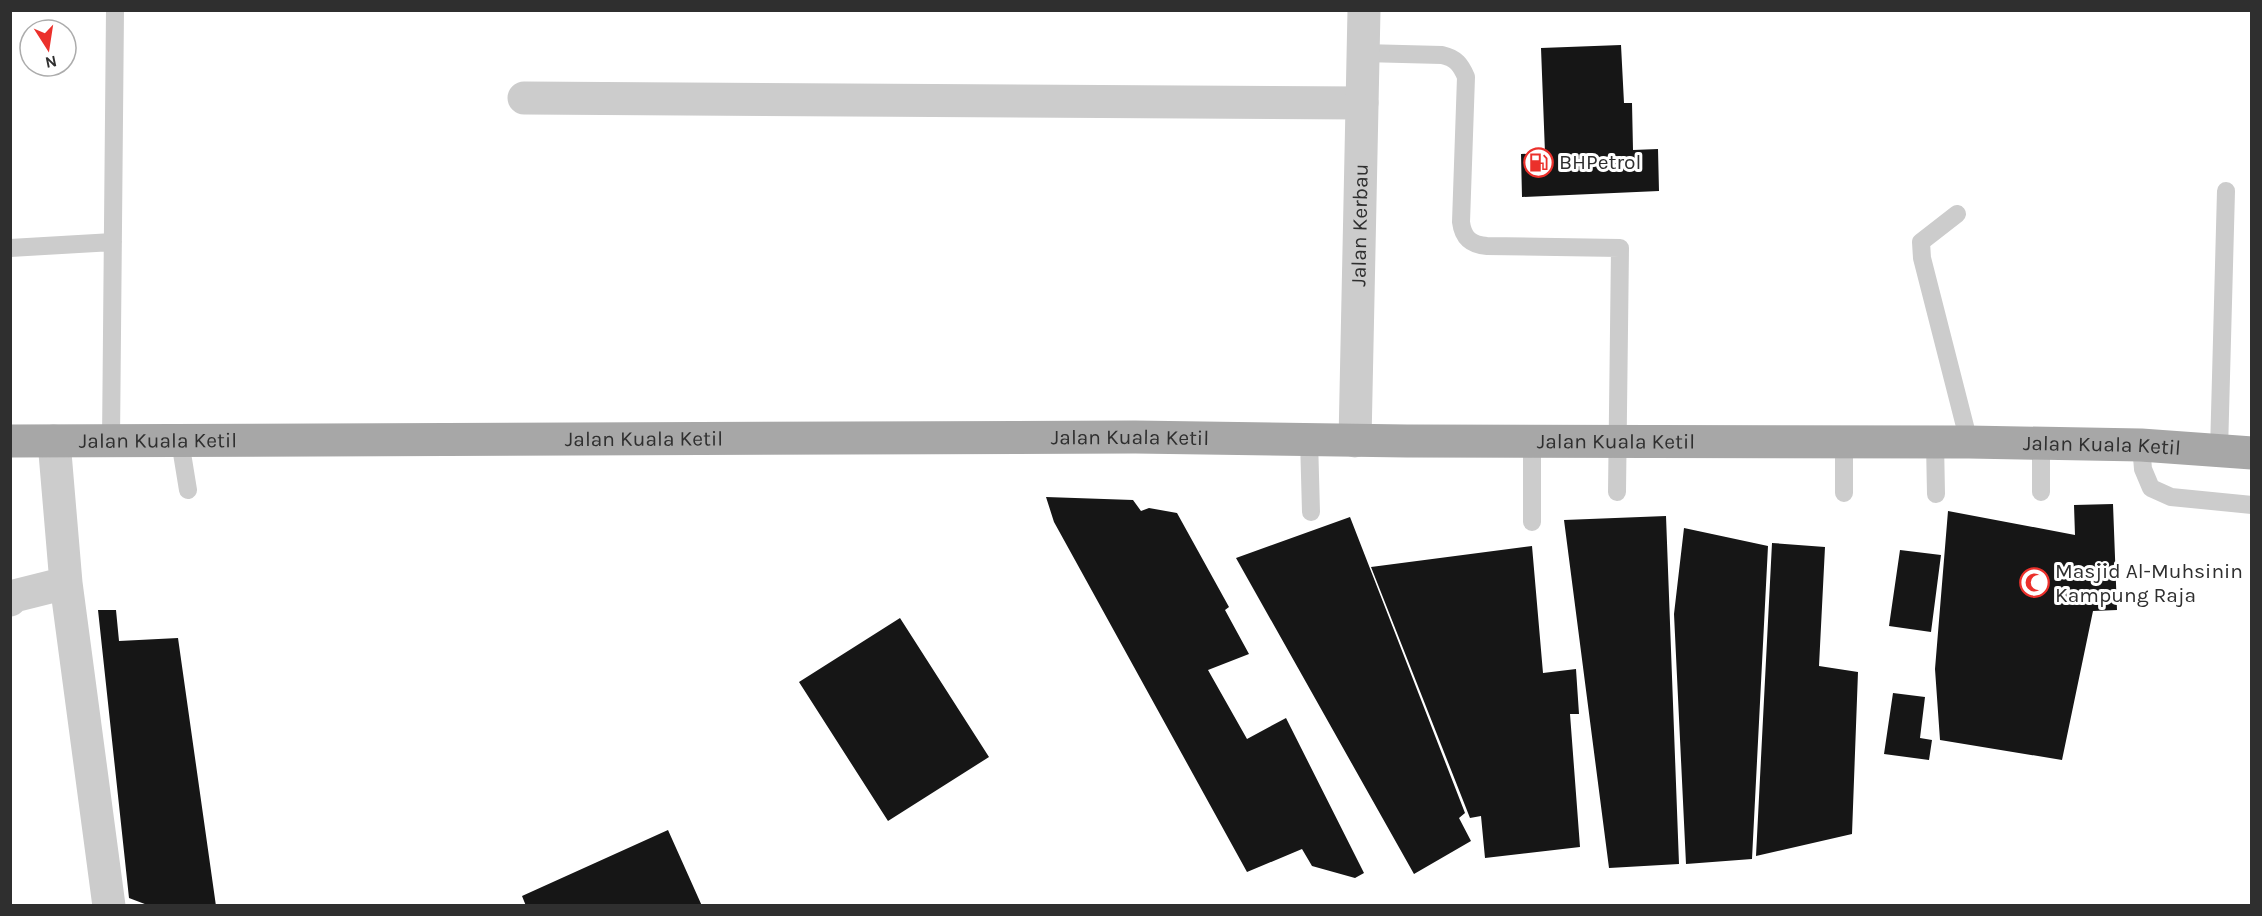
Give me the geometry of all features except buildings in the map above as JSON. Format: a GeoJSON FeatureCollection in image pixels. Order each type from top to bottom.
{"type":"FeatureCollection","features":[{"type":"Feature","properties":{"kind":"main road","name":"Jalan Kuala Ketil"},"geometry":{"type":"LineString","coordinates":[[10,441],[1112,438],[1355,441],[1969,442],[2141,445],[2252,453]]}},
{"type":"Feature","properties":{"kind":"street","name":"Jalan Kerbau"},"geometry":{"type":"LineString","coordinates":[[1355,441],[1364,10]]}},
{"type":"Feature","properties":{"kind":"street"},"geometry":{"type":"LineString","coordinates":[[524,98],[1362,103]]}},
{"type":"Feature","properties":{"kind":"street"},"geometry":{"type":"LineString","coordinates":[[54,441],[66,583],[109,906]]}},
{"type":"Feature","properties":{"kind":"street"},"geometry":{"type":"LineString","coordinates":[[10,600],[14,596],[66,583]]}},
{"type":"Feature","properties":{"kind":"lane"},"geometry":{"type":"LineString","coordinates":[[111,441],[115,10]]}},
{"type":"Feature","properties":{"kind":"lane"},"geometry":{"type":"LineString","coordinates":[[1363,53],[1443,55],[1451,57],[1463,69],[1466,77],[1461,222],[1466,237],[1471,243],[1487,246],[1620,248],[1617,492]]}},
{"type":"Feature","properties":{"kind":"lane"},"geometry":{"type":"LineString","coordinates":[[2219,451],[2226,191]]}},
{"type":"Feature","properties":{"kind":"lane"},"geometry":{"type":"LineString","coordinates":[[1957,214],[1921,242],[1921,250],[1969,442]]}},
{"type":"Feature","properties":{"kind":"lane"},"geometry":{"type":"LineString","coordinates":[[10,248],[113,242]]}},
{"type":"Feature","properties":{"kind":"lane"},"geometry":{"type":"LineString","coordinates":[[1309,439],[1311,512]]}},
{"type":"Feature","properties":{"kind":"lane"},"geometry":{"type":"LineString","coordinates":[[180,441],[188,490]]}},
{"type":"Feature","properties":{"kind":"lane"},"geometry":{"type":"LineString","coordinates":[[1532,441],[1532,522]]}},
{"type":"Feature","properties":{"kind":"lane"},"geometry":{"type":"LineString","coordinates":[[1844,442],[1844,493]]}},
{"type":"Feature","properties":{"kind":"lane"},"geometry":{"type":"LineString","coordinates":[[1935,443],[1936,494]]}},
{"type":"Feature","properties":{"kind":"lane"},"geometry":{"type":"LineString","coordinates":[[2041,443],[2042,492]]}},
{"type":"Feature","properties":{"kind":"lane"},"geometry":{"type":"LineString","coordinates":[[2141,445],[2143,469],[2151,488],[2171,497],[2252,505]]}},
{"type":"Feature","properties":{"kind":"place","name":"BHPetrol"},"geometry":{"type":"Point","coordinates":[1538,162]}},
{"type":"Feature","properties":{"kind":"place","name":"Masjid Al-Muhsinin Kampung Raja"},"geometry":{"type":"Point","coordinates":[2034,583]}}]}
